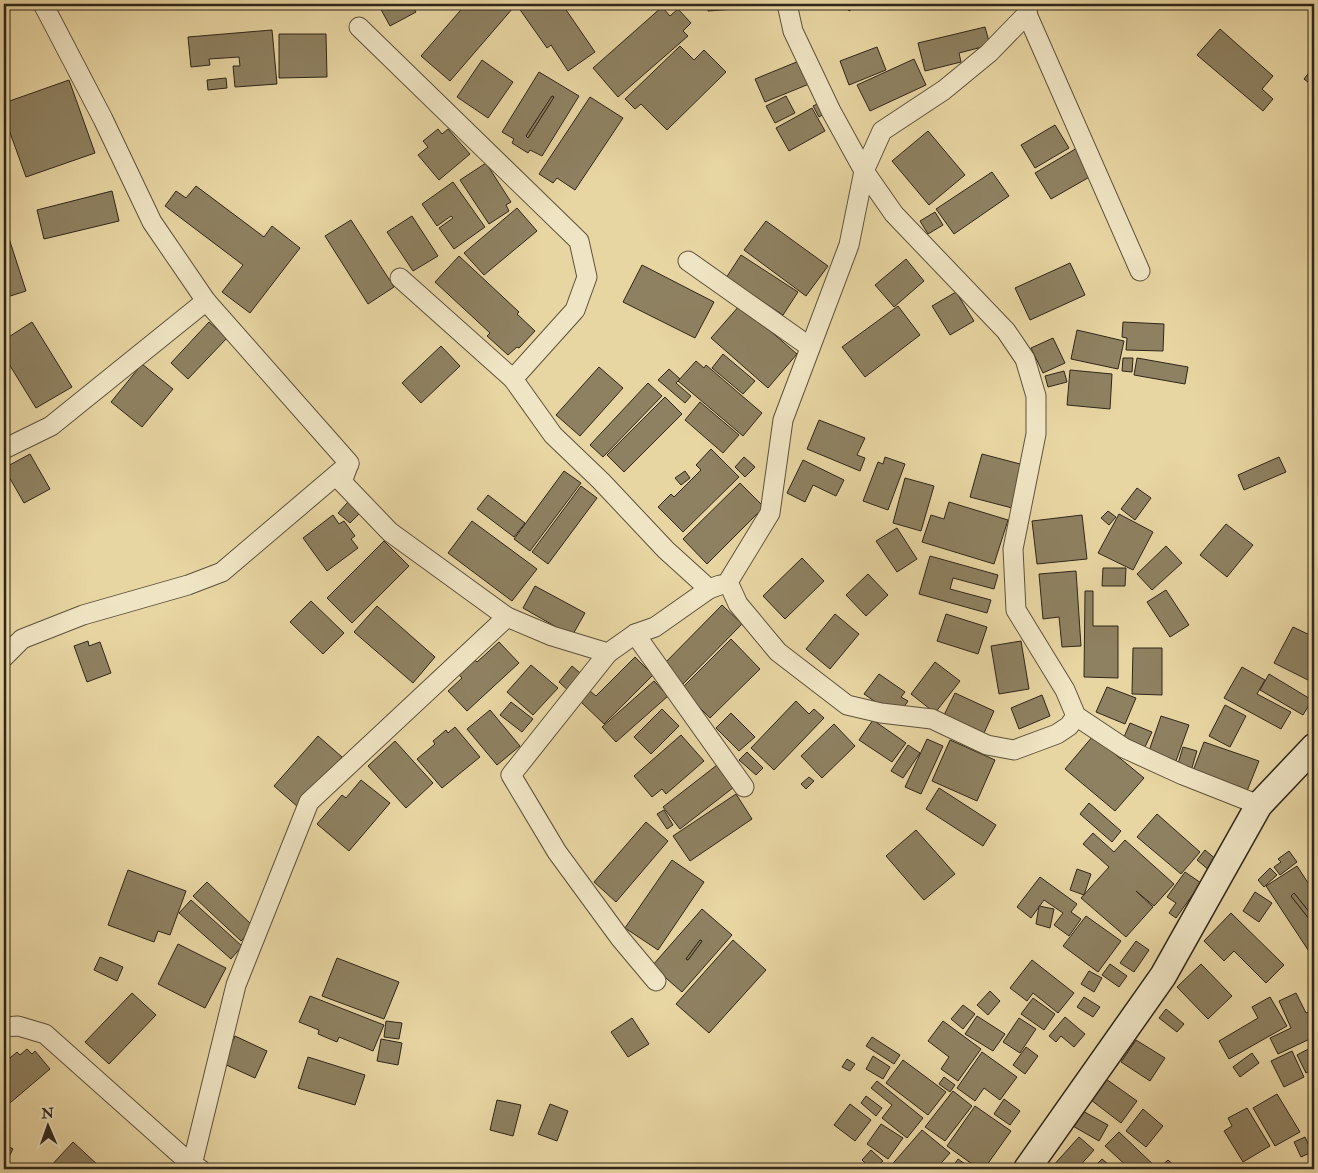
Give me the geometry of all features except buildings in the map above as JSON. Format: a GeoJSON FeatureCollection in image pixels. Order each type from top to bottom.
{"type":"FeatureCollection","features":[{"type":"Feature","properties":{"kind":"street"},"geometry":{"type":"LineString","coordinates":[[43,4],[103,119],[152,222],[206,301],[349,464]]}},
{"type":"Feature","properties":{"kind":"street"},"geometry":{"type":"LineString","coordinates":[[787,4],[793,31],[831,111],[864,171],[894,214],[1006,331],[1025,359],[1036,396],[1036,434],[1013,549],[1016,610],[1065,690],[1076,716],[1124,748],[1183,775],[1259,805]]}},
{"type":"Feature","properties":{"kind":"street"},"geometry":{"type":"LineString","coordinates":[[656,981],[614,930],[556,852],[511,775],[608,653],[634,634],[655,627],[709,589],[728,582],[770,513],[783,420],[850,245],[864,171],[882,131],[944,90],[989,53],[1027,9],[1140,271]]}},
{"type":"Feature","properties":{"kind":"street"},"geometry":{"type":"LineString","coordinates":[[359,27],[579,241],[587,278],[575,310],[513,379]]}},
{"type":"Feature","properties":{"kind":"street"},"geometry":{"type":"LineString","coordinates":[[688,261],[810,347]]}},
{"type":"Feature","properties":{"kind":"street"},"geometry":{"type":"LineString","coordinates":[[400,278],[513,379],[553,435],[666,550],[709,589]]}},
{"type":"Feature","properties":{"kind":"street"},"geometry":{"type":"LineString","coordinates":[[4,450],[51,426],[206,301]]}},
{"type":"Feature","properties":{"kind":"street"},"geometry":{"type":"LineString","coordinates":[[349,464],[342,482],[390,532],[507,617],[552,636],[608,653]]}},
{"type":"Feature","properties":{"kind":"street"},"geometry":{"type":"LineString","coordinates":[[4,657],[22,639],[83,615],[188,585],[222,572],[349,464]]}},
{"type":"Feature","properties":{"kind":"street"},"geometry":{"type":"LineString","coordinates":[[728,582],[738,604],[778,652],[847,705],[881,713],[932,719],[987,745],[1014,750],[1057,734],[1069,726],[1076,716]]}},
{"type":"Feature","properties":{"kind":"street"},"geometry":{"type":"LineString","coordinates":[[4,1027],[18,1026],[45,1034],[196,1167],[236,985],[309,802],[507,617]]}},
{"type":"Feature","properties":{"kind":"street"},"geometry":{"type":"LineString","coordinates":[[634,634],[744,787]]}},
{"type":"Feature","properties":{"kind":"street"},"geometry":{"type":"LineString","coordinates":[[1028,1169],[1162,976],[1259,805],[1314,747]]}}]}
